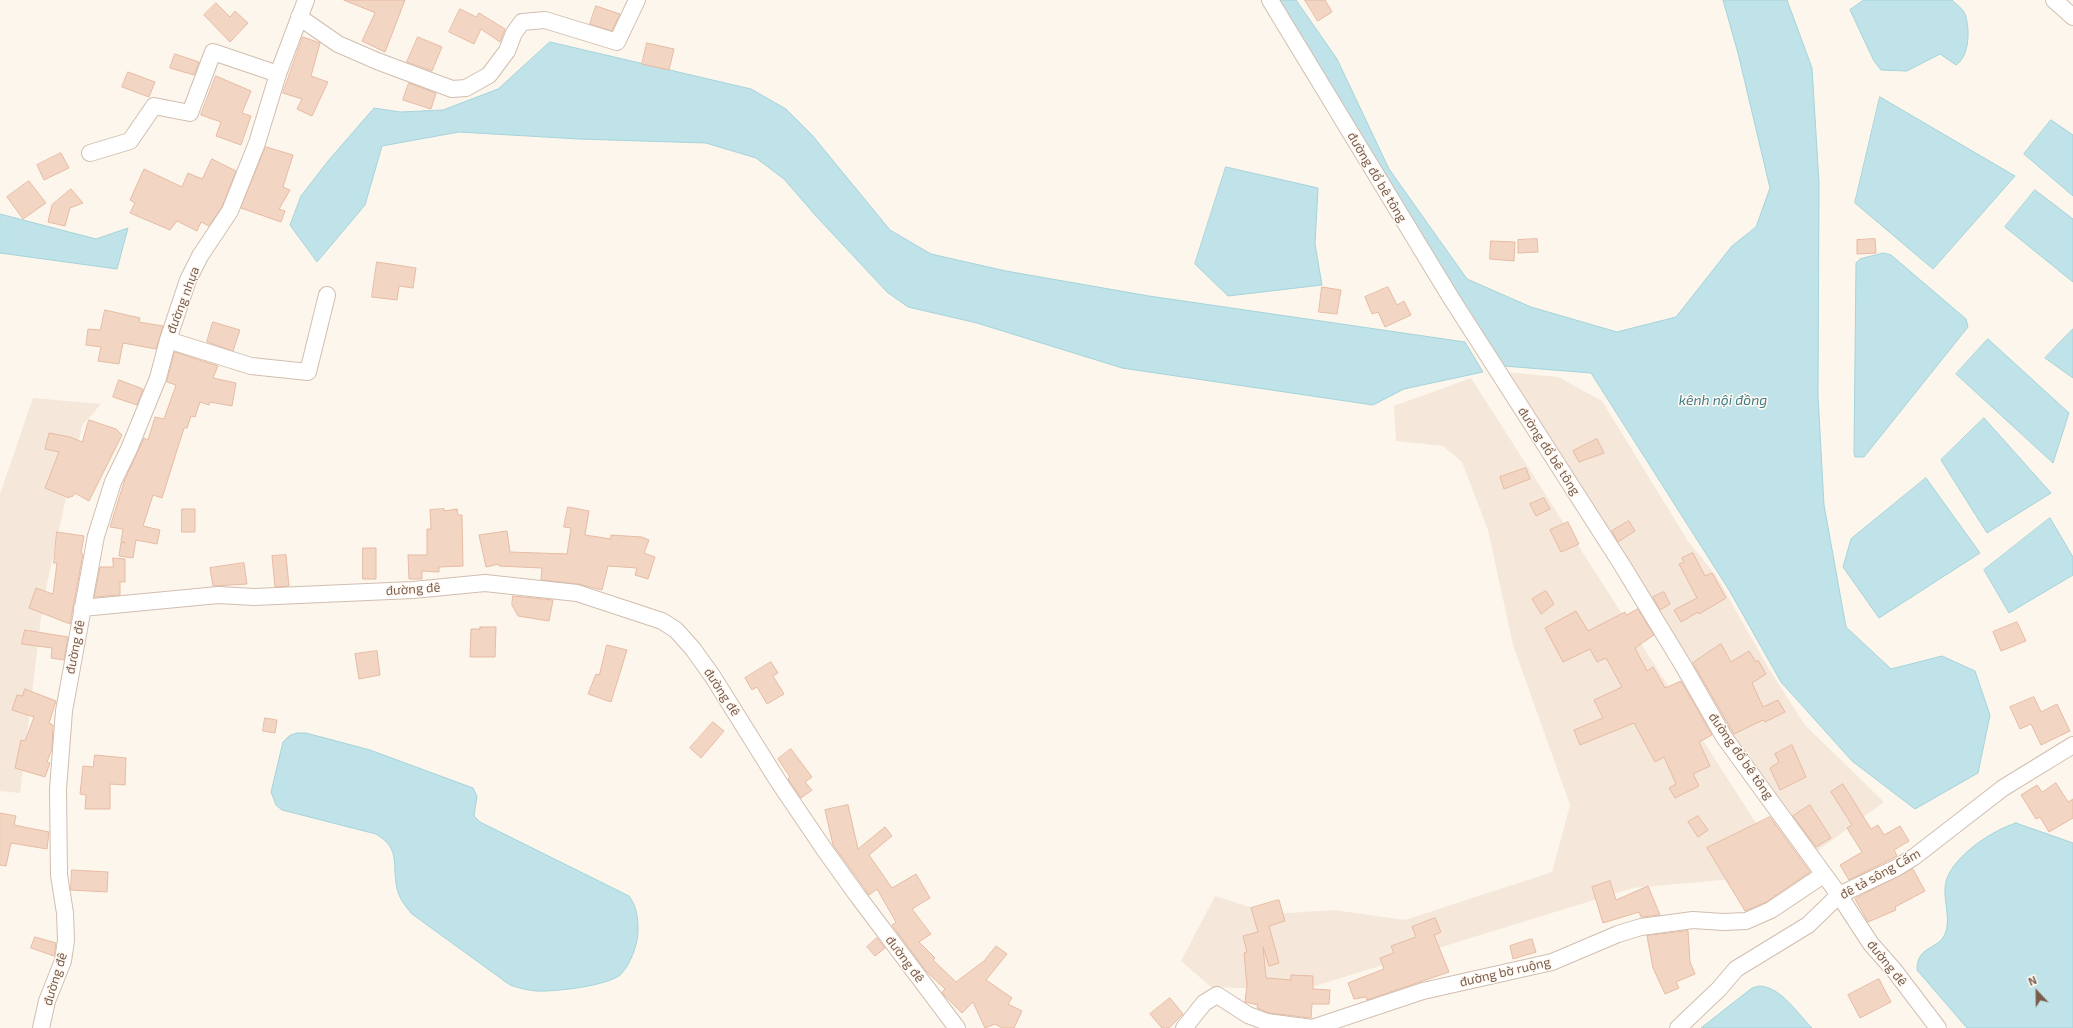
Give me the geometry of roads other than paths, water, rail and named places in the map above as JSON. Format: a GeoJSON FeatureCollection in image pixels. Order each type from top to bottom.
{"type":"FeatureCollection","features":[{"type":"Feature","properties":{"kind":"street","name":"đường nhựa"},"geometry":{"type":"LineString","coordinates":[[82,608],[98,529],[113,482],[158,378],[168,340],[188,280],[200,256],[230,211],[257,143],[278,74],[306,0]]}},
{"type":"Feature","properties":{"kind":"street"},"geometry":{"type":"LineString","coordinates":[[299,17],[338,44],[377,62],[452,89],[466,88],[489,75],[507,51],[514,33],[522,22],[545,20],[617,42],[637,0]]}},
{"type":"Feature","properties":{"kind":"street","name":"đường đổ bê tông"},"geometry":{"type":"LineString","coordinates":[[1270,0],[1451,298],[1626,572],[1684,666],[1724,737],[1840,894]]}},
{"type":"Feature","properties":{"kind":"street"},"geometry":{"type":"LineString","coordinates":[[2054,0],[2073,17]]}},
{"type":"Feature","properties":{"kind":"street"},"geometry":{"type":"LineString","coordinates":[[90,153],[130,141],[154,106],[190,113],[213,52],[278,74]]}},
{"type":"Feature","properties":{"kind":"street"},"geometry":{"type":"LineString","coordinates":[[168,340],[251,366],[308,372],[327,295]]}},
{"type":"Feature","properties":{"kind":"street","name":"đường đê"},"geometry":{"type":"LineString","coordinates":[[41,1028],[47,1001],[63,961],[66,940],[65,913],[59,875],[58,789],[64,711],[82,608],[218,595],[254,597],[413,590],[485,583],[577,593],[662,621],[676,630],[713,677],[778,781],[824,849],[878,925],[958,1028]]}},
{"type":"Feature","properties":{"kind":"street","name":"đê tả sông Cấm"},"geometry":{"type":"LineString","coordinates":[[1678,1028],[1719,989],[1736,969],[1808,925],[1840,894],[1896,868],[1914,857],[2003,788],[2073,745]]}},
{"type":"Feature","properties":{"kind":"street","name":"đường bờ ruộng"},"geometry":{"type":"LineString","coordinates":[[1184,1028],[1194,1013],[1207,1000],[1217,995],[1227,1000],[1248,1015],[1267,1022],[1312,1028],[1423,991],[1552,962],[1618,934],[1641,928],[1693,920],[1723,922],[1746,921],[1771,910],[1824,874]]}},
{"type":"Feature","properties":{"kind":"street","name":"đường đê"},"geometry":{"type":"LineString","coordinates":[[1840,894],[1871,944],[1894,970],[1938,1028]]}},
{"type":"Feature","properties":{"kind":"water","name":"kênh nội đồng"},"geometry":{"type":"Polygon","coordinates":[[[1275,0],[1296,0],[1337,59],[1389,169],[1467,279],[1531,307],[1617,332],[1676,317],[1732,246],[1756,227],[1770,188],[1738,53],[1723,0],[1787,0],[1812,68],[1819,183],[1818,396],[1824,505],[1846,627],[1891,669],[1942,656],[1975,671],[1990,715],[1978,773],[1915,809],[1852,761],[1781,682],[1729,590],[1591,373],[1504,366],[1474,329],[1275,0]]]}},
{"type":"Feature","properties":{"kind":"water"},"geometry":{"type":"Polygon","coordinates":[[[1864,0],[1952,0],[1963,10],[1967,20],[1968,41],[1961,61],[1956,65],[1940,54],[1907,71],[1881,70],[1874,61],[1850,10],[1864,0]]]}},
{"type":"Feature","properties":{"kind":"water"},"geometry":{"type":"Polygon","coordinates":[[[550,42],[751,89],[786,109],[812,135],[890,230],[931,254],[1006,271],[1149,296],[1465,342],[1483,372],[1404,389],[1373,405],[1122,368],[977,323],[908,307],[887,292],[816,216],[784,179],[756,158],[706,143],[579,139],[459,132],[382,146],[365,205],[317,262],[290,225],[301,196],[328,161],[374,108],[400,112],[443,110],[498,89],[550,42]]]}},
{"type":"Feature","properties":{"kind":"water"},"geometry":{"type":"Polygon","coordinates":[[[1880,97],[2015,176],[1933,269],[1855,203],[1880,97]]]}},
{"type":"Feature","properties":{"kind":"water"},"geometry":{"type":"Polygon","coordinates":[[[2051,120],[2073,135],[2073,196],[2024,154],[2051,120]]]}},
{"type":"Feature","properties":{"kind":"water"},"geometry":{"type":"Polygon","coordinates":[[[1226,167],[1318,188],[1315,244],[1322,285],[1228,296],[1195,264],[1226,167]]]}},
{"type":"Feature","properties":{"kind":"water"},"geometry":{"type":"Polygon","coordinates":[[[2035,190],[2073,219],[2073,282],[2005,227],[2035,190]]]}},
{"type":"Feature","properties":{"kind":"water"},"geometry":{"type":"Polygon","coordinates":[[[0,214],[96,239],[128,228],[117,269],[0,253],[0,214]]]}},
{"type":"Feature","properties":{"kind":"water"},"geometry":{"type":"Polygon","coordinates":[[[1884,253],[1891,255],[1966,319],[1968,327],[1864,457],[1855,457],[1856,263],[1860,259],[1884,253]]]}},
{"type":"Feature","properties":{"kind":"water"},"geometry":{"type":"Polygon","coordinates":[[[2073,329],[2073,378],[2045,358],[2073,329]]]}},
{"type":"Feature","properties":{"kind":"water"},"geometry":{"type":"Polygon","coordinates":[[[1988,339],[2069,413],[2053,463],[1956,374],[1988,339]]]}},
{"type":"Feature","properties":{"kind":"water"},"geometry":{"type":"Polygon","coordinates":[[[1984,418],[2051,493],[1987,533],[1941,460],[1984,418]]]}},
{"type":"Feature","properties":{"kind":"water"},"geometry":{"type":"Polygon","coordinates":[[[1926,478],[1980,553],[1879,618],[1843,567],[1851,539],[1926,478]]]}},
{"type":"Feature","properties":{"kind":"water"},"geometry":{"type":"Polygon","coordinates":[[[2050,518],[2073,557],[2073,575],[2009,613],[1984,570],[2050,518]]]}},
{"type":"Feature","properties":{"kind":"water"},"geometry":{"type":"Polygon","coordinates":[[[297,733],[306,733],[370,750],[473,788],[477,796],[474,816],[480,822],[629,896],[634,904],[636,912],[638,921],[638,936],[633,954],[624,971],[613,979],[580,988],[533,991],[520,988],[510,985],[412,914],[399,896],[396,883],[394,855],[388,844],[383,839],[376,834],[282,810],[276,805],[271,792],[283,742],[289,736],[297,733]]]}},
{"type":"Feature","properties":{"kind":"water"},"geometry":{"type":"Polygon","coordinates":[[[2016,823],[2073,843],[2073,1028],[1967,1028],[1917,970],[1920,956],[1942,939],[1947,929],[1945,888],[1947,877],[1953,867],[1983,839],[2016,823]]]}},
{"type":"Feature","properties":{"kind":"water"},"geometry":{"type":"Polygon","coordinates":[[[1760,986],[1775,991],[1782,996],[1812,1028],[1701,1028],[1752,988],[1760,986]]]}}]}
